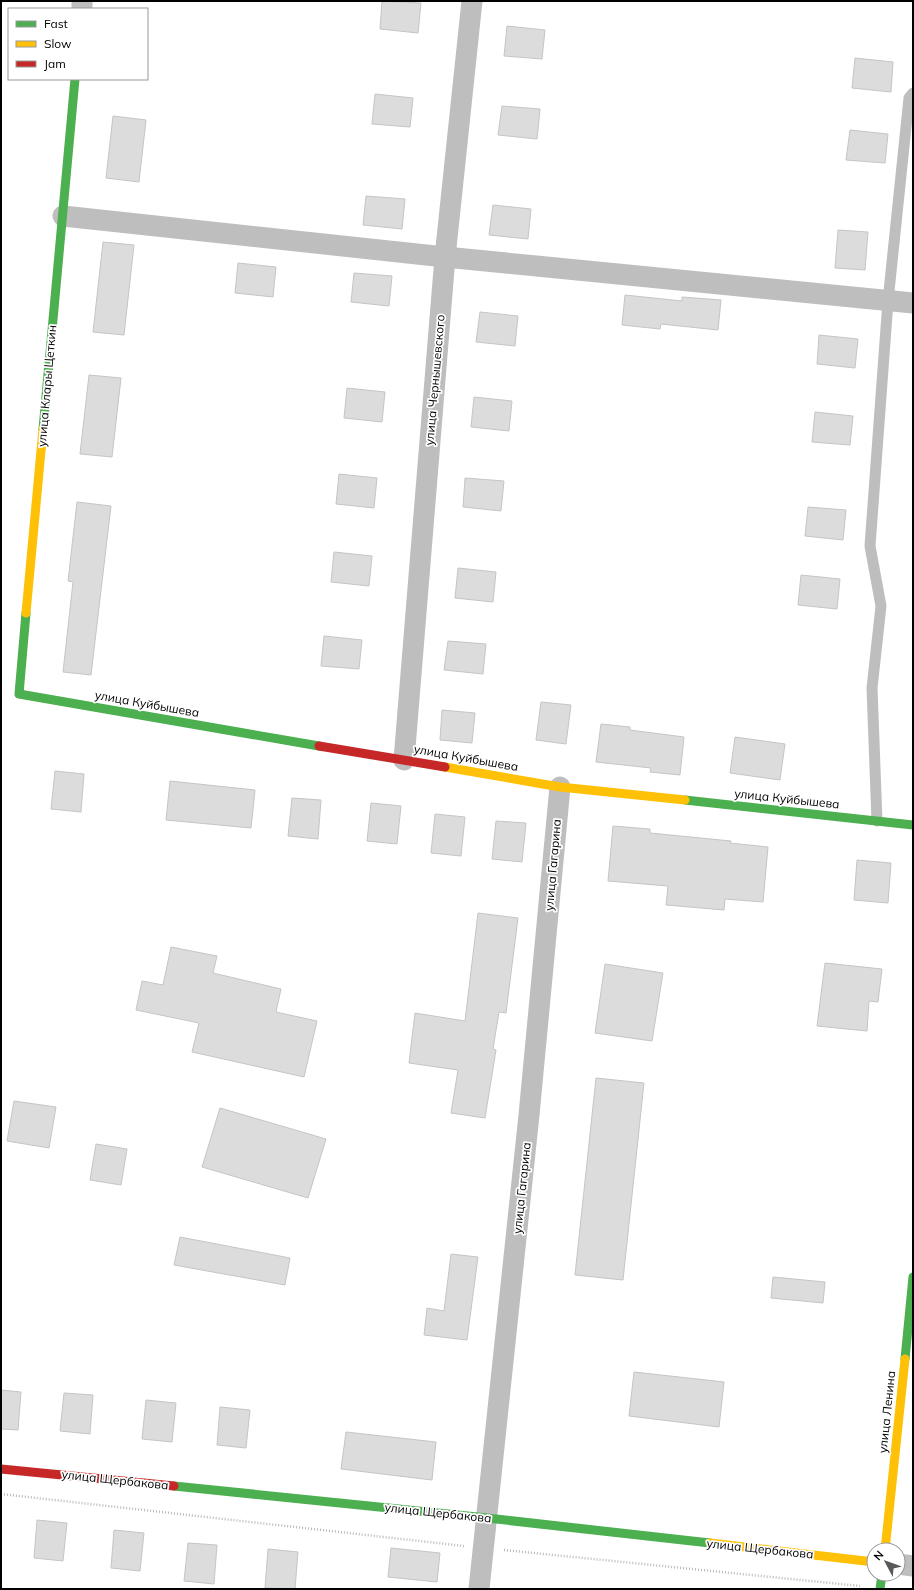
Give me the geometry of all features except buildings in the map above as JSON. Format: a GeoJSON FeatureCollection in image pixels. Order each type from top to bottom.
{"type":"FeatureCollection","features":[{"type":"Feature","properties":{"kind":"street","name":"улица Чернышевского"},"geometry":{"type":"LineString","coordinates":[[404,760],[445,257],[472,1]]}},
{"type":"Feature","properties":{"kind":"street","name":"улица Клары Цеткин"},"geometry":{"type":"LineString","coordinates":[[19,694],[75,80]]}},
{"type":"Feature","properties":{"kind":"street"},"geometry":{"type":"LineString","coordinates":[[63,216],[445,257],[913,303]]}},
{"type":"Feature","properties":{"kind":"street","name":"улица Куйбышева"},"geometry":{"type":"LineString","coordinates":[[19,694],[560,786],[913,825]]}},
{"type":"Feature","properties":{"kind":"street","name":"улица Гагарина"},"geometry":{"type":"LineString","coordinates":[[479,1589],[530,1107],[560,786]]}},
{"type":"Feature","properties":{"kind":"street","name":"улица Ленина"},"geometry":{"type":"LineString","coordinates":[[886,1542],[913,1277]]}},
{"type":"Feature","properties":{"kind":"street","name":"улица Щербакова"},"geometry":{"type":"LineString","coordinates":[[1,1469],[487,1518],[866,1561]]}},
{"type":"Feature","properties":{"kind":"lane"},"geometry":{"type":"LineString","coordinates":[[877,821],[872,688],[881,606],[870,546],[888,301],[908,98],[913,93]]}},
{"type":"Feature","properties":{"kind":"path"},"geometry":{"type":"LineString","coordinates":[[1,1494],[484,1548],[881,1588]]}},
{"type":"Feature","properties":{"kind":"traffic: fast"},"geometry":{"type":"LineString","coordinates":[[43,429],[75,80]]}},
{"type":"Feature","properties":{"kind":"traffic: fast"},"geometry":{"type":"LineString","coordinates":[[26,613],[19,694],[319,746]]}},
{"type":"Feature","properties":{"kind":"traffic: fast"},"geometry":{"type":"LineString","coordinates":[[685,800],[913,825]]}},
{"type":"Feature","properties":{"kind":"traffic: fast"},"geometry":{"type":"LineString","coordinates":[[905,1359],[913,1277]]}},
{"type":"Feature","properties":{"kind":"traffic: fast"},"geometry":{"type":"LineString","coordinates":[[174,1486],[487,1518],[710,1543]]}},
{"type":"Feature","properties":{"kind":"traffic: fast"},"geometry":{"type":"LineString","coordinates":[[880,1589],[881,1582]]}},
{"type":"Feature","properties":{"kind":"traffic: slow"},"geometry":{"type":"LineString","coordinates":[[26,613],[43,429]]}},
{"type":"Feature","properties":{"kind":"traffic: slow"},"geometry":{"type":"LineString","coordinates":[[445,767],[560,787],[685,800]]}},
{"type":"Feature","properties":{"kind":"traffic: slow"},"geometry":{"type":"LineString","coordinates":[[886,1542],[905,1359]]}},
{"type":"Feature","properties":{"kind":"traffic: slow"},"geometry":{"type":"LineString","coordinates":[[710,1543],[866,1561]]}},
{"type":"Feature","properties":{"kind":"traffic: jam"},"geometry":{"type":"LineString","coordinates":[[319,746],[445,767]]}},
{"type":"Feature","properties":{"kind":"traffic: jam"},"geometry":{"type":"LineString","coordinates":[[1,1469],[174,1486]]}}]}
